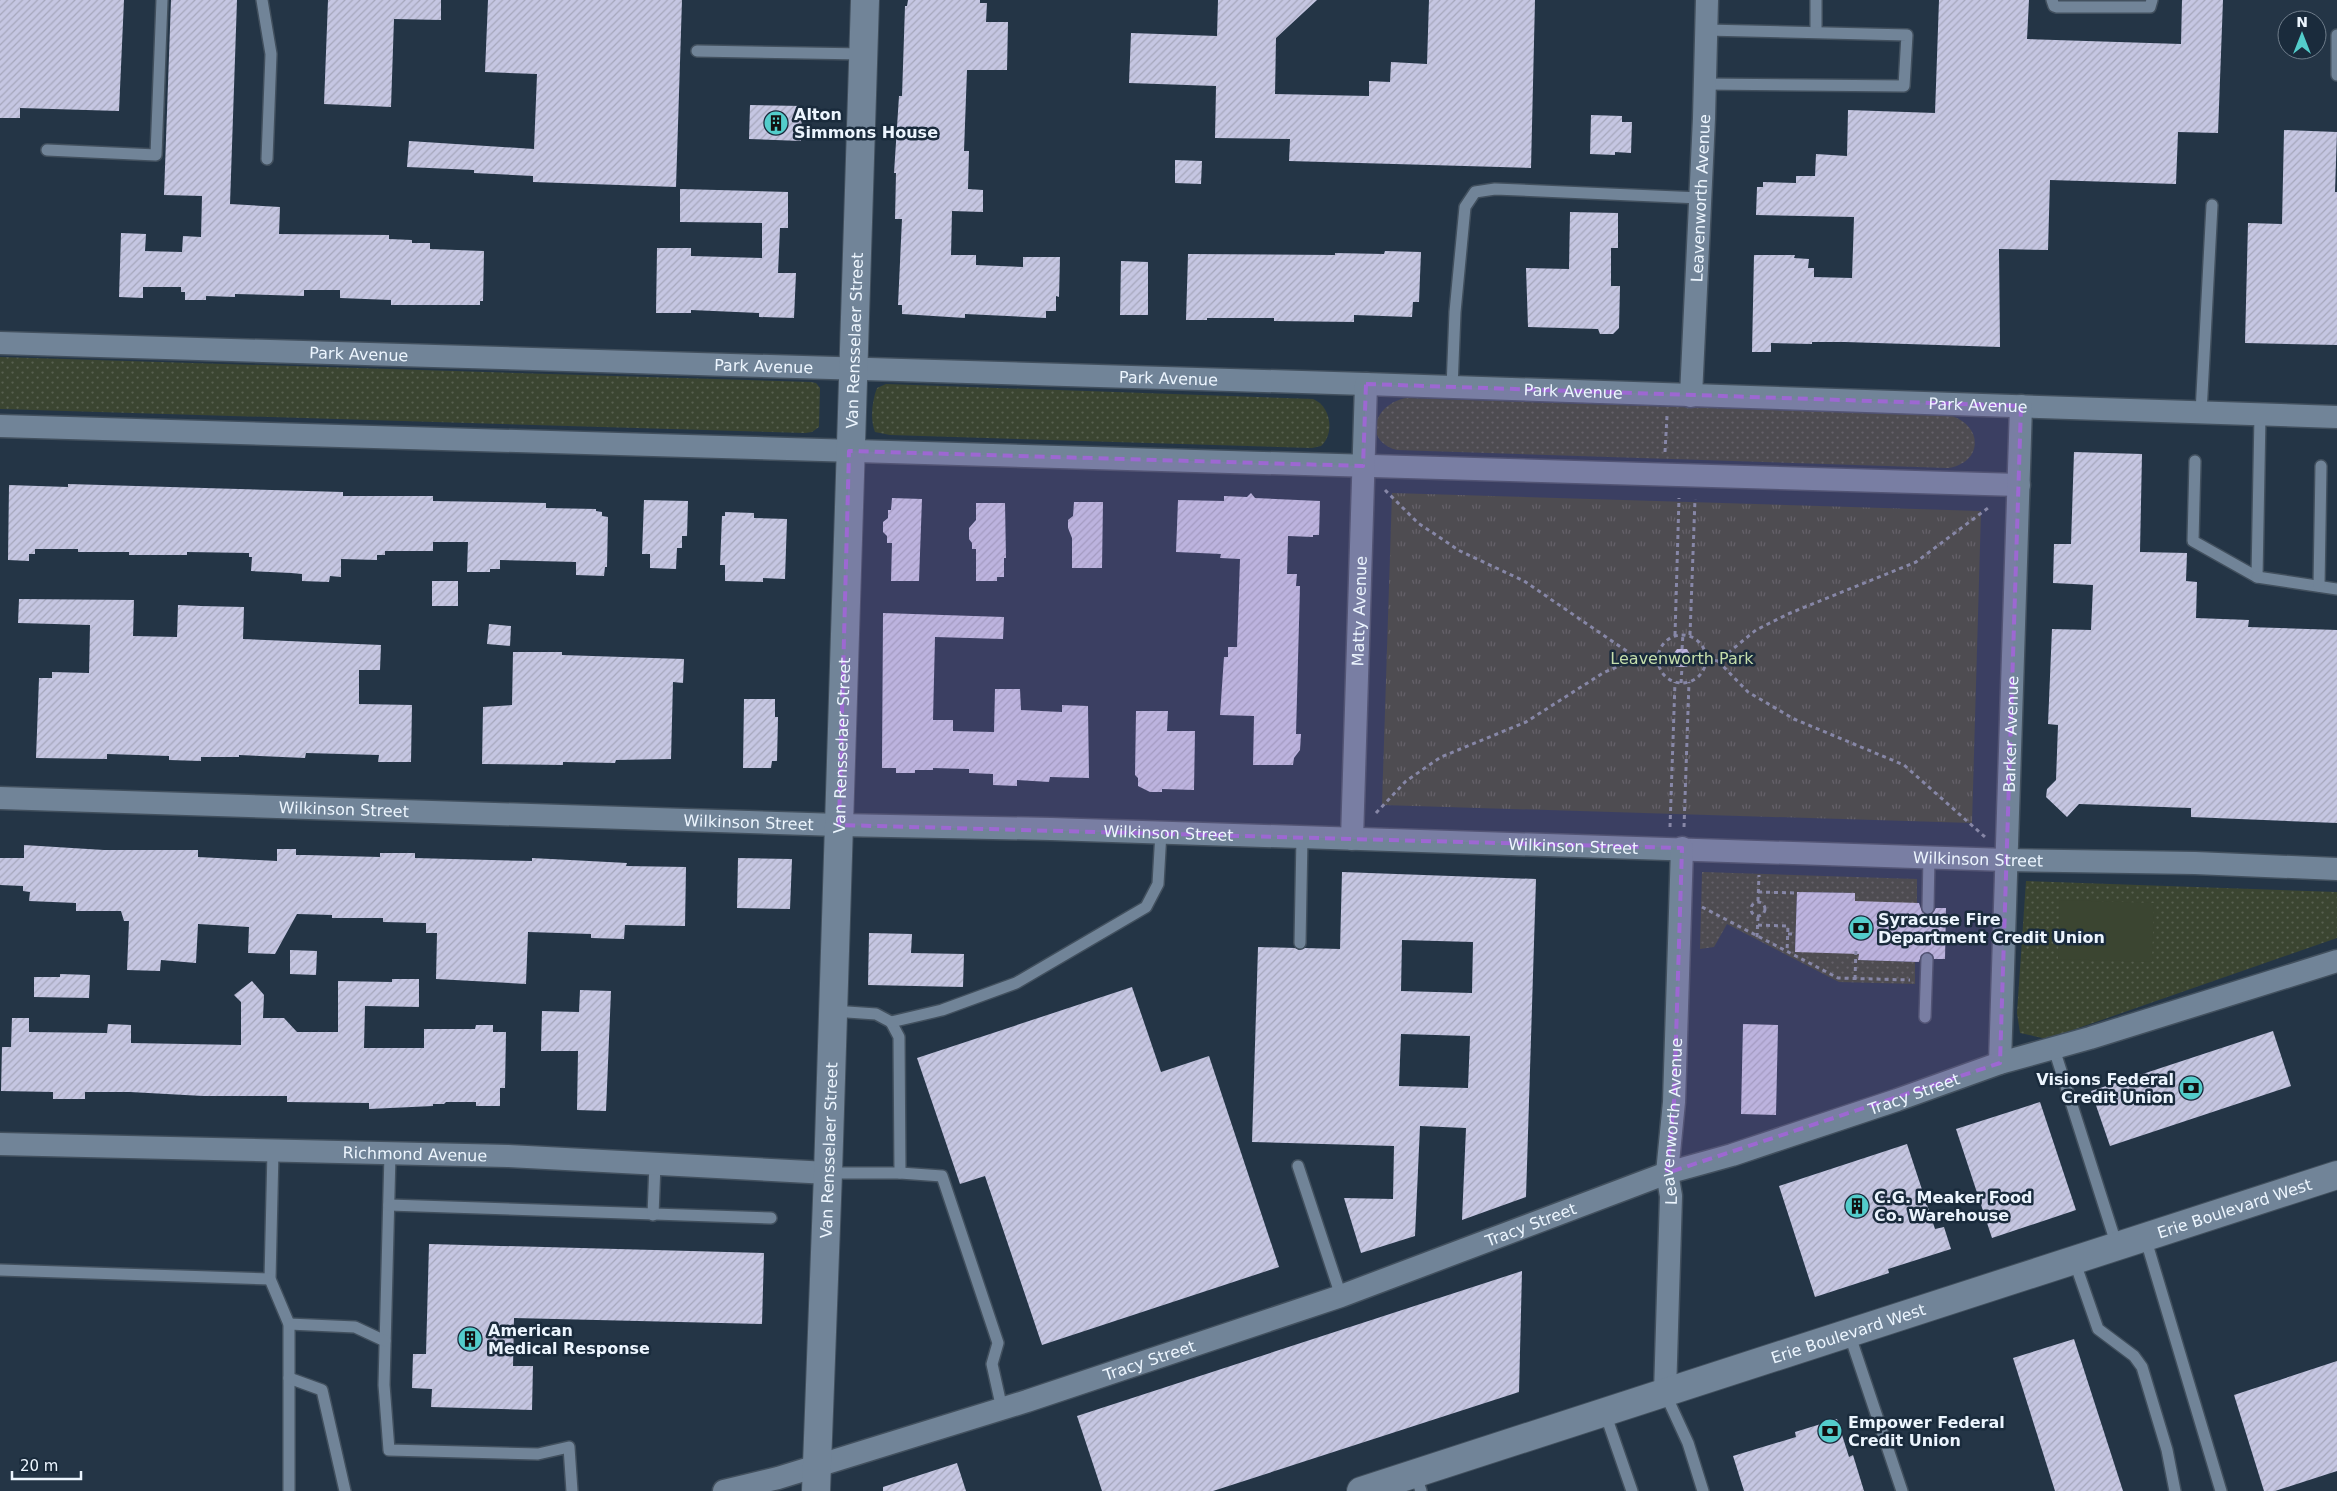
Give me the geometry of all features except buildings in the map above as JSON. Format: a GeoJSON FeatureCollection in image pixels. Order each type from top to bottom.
{"type":"FeatureCollection","features":[{"type":"Feature","properties":{"kind":"street","name":"Van Rensselaer Street"},"geometry":{"type":"LineString","coordinates":[[816,1478],[828,1173],[865,0]]}},
{"type":"Feature","properties":{"kind":"street","name":"Leavenworth Avenue"},"geometry":{"type":"LineString","coordinates":[[1691,396],[1706,0]]}},
{"type":"Feature","properties":{"kind":"street","name":"Park Avenue"},"geometry":{"type":"LineString","coordinates":[[0,343],[1366,384],[2337,417]]}},
{"type":"Feature","properties":{"kind":"street","name":"Matty Avenue"},"geometry":{"type":"LineString","coordinates":[[1352,839],[1366,384]]}},
{"type":"Feature","properties":{"kind":"street","name":"Barker Avenue"},"geometry":{"type":"LineString","coordinates":[[2000,1063],[2021,406]]}},
{"type":"Feature","properties":{"kind":"street"},"geometry":{"type":"LineString","coordinates":[[0,426],[2019,485]]}},
{"type":"Feature","properties":{"kind":"street","name":"Wilkinson Street"},"geometry":{"type":"LineString","coordinates":[[0,798],[839,825],[1160,832],[1678,848],[2007,860],[2195,863],[2337,869]]}},
{"type":"Feature","properties":{"kind":"street","name":"Leavenworth Avenue"},"geometry":{"type":"LineString","coordinates":[[1665,1393],[1671,1196],[1667,1173],[1674,1102],[1678,848]]}},
{"type":"Feature","properties":{"kind":"street","name":"Tracy Street"},"geometry":{"type":"LineString","coordinates":[[724,1491],[816,1478],[1002,1409],[1341,1296],[1667,1173],[1732,1155],[1897,1100],[2000,1063],[2054,1049],[2337,961]]}},
{"type":"Feature","properties":{"kind":"street","name":"Richmond Avenue"},"geometry":{"type":"LineString","coordinates":[[0,1144],[508,1156],[828,1173]]}},
{"type":"Feature","properties":{"kind":"street","name":"Erie Boulevard West"},"geometry":{"type":"LineString","coordinates":[[1361,1491],[1418,1482],[1604,1412],[2337,1175]]}},
{"type":"Feature","properties":{"kind":"lane"},"geometry":{"type":"LineString","coordinates":[[47,150],[156,155],[162,0]]}},
{"type":"Feature","properties":{"kind":"lane"},"geometry":{"type":"LineString","coordinates":[[262,0],[271,54],[267,158]]}},
{"type":"Feature","properties":{"kind":"lane"},"geometry":{"type":"LineString","coordinates":[[1816,0],[1816,32]]}},
{"type":"Feature","properties":{"kind":"lane"},"geometry":{"type":"LineString","coordinates":[[2052,0],[2054,6],[2057,7],[2146,8],[2150,7],[2152,0]]}},
{"type":"Feature","properties":{"kind":"lane"},"geometry":{"type":"LineString","coordinates":[[1704,84],[1904,86],[1907,35],[1706,30]]}},
{"type":"Feature","properties":{"kind":"lane"},"geometry":{"type":"LineString","coordinates":[[2337,34],[2337,75]]}},
{"type":"Feature","properties":{"kind":"lane"},"geometry":{"type":"LineString","coordinates":[[697,51],[863,54]]}},
{"type":"Feature","properties":{"kind":"lane"},"geometry":{"type":"LineString","coordinates":[[1452,388],[1454,312],[1465,207],[1476,192],[1495,189],[1700,198]]}},
{"type":"Feature","properties":{"kind":"lane"},"geometry":{"type":"LineString","coordinates":[[2201,413],[2212,205]]}},
{"type":"Feature","properties":{"kind":"lane"},"geometry":{"type":"LineString","coordinates":[[2257,576],[2260,415]]}},
{"type":"Feature","properties":{"kind":"lane"},"geometry":{"type":"LineString","coordinates":[[2195,461],[2193,542],[2257,576],[2337,589]]}},
{"type":"Feature","properties":{"kind":"lane"},"geometry":{"type":"LineString","coordinates":[[2319,586],[2321,466]]}},
{"type":"Feature","properties":{"kind":"lane"},"geometry":{"type":"LineString","coordinates":[[892,1022],[942,1010],[1016,984],[1146,907],[1158,884],[1160,832]]}},
{"type":"Feature","properties":{"kind":"lane"},"geometry":{"type":"LineString","coordinates":[[1300,943],[1302,837]]}},
{"type":"Feature","properties":{"kind":"lane"},"geometry":{"type":"LineString","coordinates":[[1928,908],[1929,857]]}},
{"type":"Feature","properties":{"kind":"lane"},"geometry":{"type":"LineString","coordinates":[[1925,1017],[1927,959]]}},
{"type":"Feature","properties":{"kind":"lane"},"geometry":{"type":"LineString","coordinates":[[833,1011],[876,1014],[892,1022],[899,1037],[900,1173]]}},
{"type":"Feature","properties":{"kind":"lane"},"geometry":{"type":"LineString","coordinates":[[2054,1049],[2117,1246]]}},
{"type":"Feature","properties":{"kind":"lane"},"geometry":{"type":"LineString","coordinates":[[273,1151],[270,1279],[289,1324],[289,1491]]}},
{"type":"Feature","properties":{"kind":"lane"},"geometry":{"type":"LineString","coordinates":[[390,1154],[384,1385],[389,1450],[538,1454],[569,1446],[572,1491]]}},
{"type":"Feature","properties":{"kind":"lane"},"geometry":{"type":"LineString","coordinates":[[653,1215],[655,1164]]}},
{"type":"Feature","properties":{"kind":"lane"},"geometry":{"type":"LineString","coordinates":[[1298,1166],[1341,1296]]}},
{"type":"Feature","properties":{"kind":"lane"},"geometry":{"type":"LineString","coordinates":[[828,1173],[900,1173],[942,1176],[998,1343],[992,1364],[1002,1409]]}},
{"type":"Feature","properties":{"kind":"lane"},"geometry":{"type":"LineString","coordinates":[[389,1206],[771,1218]]}},
{"type":"Feature","properties":{"kind":"lane"},"geometry":{"type":"LineString","coordinates":[[2145,1237],[2221,1491]]}},
{"type":"Feature","properties":{"kind":"lane"},"geometry":{"type":"LineString","coordinates":[[2074,1260],[2098,1329],[2134,1356],[2142,1367],[2168,1450],[2175,1491]]}},
{"type":"Feature","properties":{"kind":"lane"},"geometry":{"type":"LineString","coordinates":[[0,1270],[270,1279]]}},
{"type":"Feature","properties":{"kind":"lane"},"geometry":{"type":"LineString","coordinates":[[289,1324],[355,1327],[385,1341]]}},
{"type":"Feature","properties":{"kind":"lane"},"geometry":{"type":"LineString","coordinates":[[1849,1333],[1902,1491]]}},
{"type":"Feature","properties":{"kind":"lane"},"geometry":{"type":"LineString","coordinates":[[289,1378],[322,1390],[345,1491]]}},
{"type":"Feature","properties":{"kind":"lane"},"geometry":{"type":"LineString","coordinates":[[1665,1393],[1688,1444],[1703,1491]]}},
{"type":"Feature","properties":{"kind":"lane"},"geometry":{"type":"LineString","coordinates":[[1604,1412],[1632,1491]]}},
{"type":"Feature","properties":{"kind":"path"},"geometry":{"type":"LineString","coordinates":[[1668,395],[1680,475],[1690,635]]}},
{"type":"Feature","properties":{"kind":"path"},"geometry":{"type":"LineString","coordinates":[[1363,466],[1418,523],[1460,551],[1524,581],[1637,658]]}},
{"type":"Feature","properties":{"kind":"path"},"geometry":{"type":"LineString","coordinates":[[1675,635],[1680,475]]}},
{"type":"Feature","properties":{"kind":"path"},"geometry":{"type":"LineString","coordinates":[[1718,661],[1756,630],[1788,614],[1916,562],[2019,485]]}},
{"type":"Feature","properties":{"kind":"path"},"geometry":{"type":"LineString","coordinates":[[1682,649],[1683,634]]}},
{"type":"Feature","properties":{"kind":"path"},"geometry":{"type":"LineString","coordinates":[[1675,635],[1690,635],[1699,641],[1705,649],[1707,659],[1705,668],[1699,676],[1689,682],[1675,682],[1664,675],[1659,667],[1660,649],[1664,642],[1675,635]]}},
{"type":"Feature","properties":{"kind":"path"},"geometry":{"type":"LineString","coordinates":[[1352,839],[1406,781],[1441,757],[1526,722],[1603,673],[1637,658],[1658,658]]}},
{"type":"Feature","properties":{"kind":"path"},"geometry":{"type":"LineString","coordinates":[[1707,659],[1718,661],[1748,692],[1794,719],[1904,765],[1977,828],[2007,860]]}},
{"type":"Feature","properties":{"kind":"path"},"geometry":{"type":"LineString","coordinates":[[1681,683],[1682,666]]}},
{"type":"Feature","properties":{"kind":"path"},"geometry":{"type":"LineString","coordinates":[[1675,682],[1678,848]]}},
{"type":"Feature","properties":{"kind":"path"},"geometry":{"type":"LineString","coordinates":[[1678,848],[1689,682]]}},
{"type":"Feature","properties":{"kind":"path"},"geometry":{"type":"LineString","coordinates":[[1758,892],[1797,893]]}},
{"type":"Feature","properties":{"kind":"path"},"geometry":{"type":"LineString","coordinates":[[1760,902],[1765,908],[1763,915],[1758,916],[1750,911],[1752,904],[1760,902]]}},
{"type":"Feature","properties":{"kind":"path"},"geometry":{"type":"LineString","coordinates":[[1701,906],[1838,978],[1915,980]]}},
{"type":"Feature","properties":{"kind":"path"},"geometry":{"type":"LineString","coordinates":[[1757,937],[1758,916]]}},
{"type":"Feature","properties":{"kind":"path"},"geometry":{"type":"LineString","coordinates":[[1758,925],[1788,926],[1787,952]]}},
{"type":"Feature","properties":{"kind":"path"},"geometry":{"type":"LineString","coordinates":[[1788,934],[1796,934]]}},
{"type":"Feature","properties":{"kind":"path"},"geometry":{"type":"LineString","coordinates":[[1855,978],[1856,948]]}},
{"type":"Feature","properties":{"kind":"highlighted area"},"geometry":{"type":"Polygon","coordinates":[[[1366,384],[2021,406],[2000,1063],[1667,1173],[1674,1102],[1682,848],[839,825],[849,451],[1363,466],[1366,384]]]}},
{"type":"Feature","properties":{"kind":"green space"},"geometry":{"type":"Polygon","coordinates":[[[0,357],[811,382],[816,383],[820,388],[819,427],[812,432],[805,433],[0,409],[0,357]]]}},
{"type":"Feature","properties":{"kind":"green space"},"geometry":{"type":"Polygon","coordinates":[[[886,384],[1313,399],[1324,408],[1329,421],[1329,428],[1328,435],[1321,446],[1312,448],[890,435],[875,432],[872,421],[873,404],[877,388],[886,384]]]}},
{"type":"Feature","properties":{"kind":"green space"},"geometry":{"type":"Polygon","coordinates":[[[1406,398],[1952,416],[1970,428],[1975,444],[1973,452],[1967,459],[1959,465],[1948,468],[1397,450],[1379,439],[1376,423],[1386,407],[1406,398]]]}},
{"type":"Feature","properties":{"kind":"green space","name":"Leavenworth Park"},"geometry":{"type":"Polygon","coordinates":[[[1392,493],[1981,511],[1972,823],[1382,805],[1392,493]]]}},
{"type":"Feature","properties":{"kind":"green space"},"geometry":{"type":"Polygon","coordinates":[[[1702,872],[1917,879],[1917,903],[1855,908],[1855,893],[1797,892],[1795,951],[1859,949],[1859,960],[1915,962],[1915,984],[1839,982],[1727,924],[1714,947],[1700,949],[1702,872]]]}},
{"type":"Feature","properties":{"kind":"green space"},"geometry":{"type":"Polygon","coordinates":[[[2026,881],[2337,892],[2337,938],[2047,1039],[2020,1033],[2017,1013],[2026,881]]]}},
{"type":"Feature","properties":{"kind":"green space"},"geometry":{"type":"Polygon","coordinates":[[[2060,900],[2154,903],[2152,962],[2058,959],[2060,900]]]}},
{"type":"Feature","properties":{"kind":"place","name":"Alton Simmons House"},"geometry":{"type":"Point","coordinates":[776,123]}},
{"type":"Feature","properties":{"kind":"place","name":"Syracuse Fire Department Credit Union"},"geometry":{"type":"Point","coordinates":[1861,928]}},
{"type":"Feature","properties":{"kind":"place","name":"Visions Federal Credit Union"},"geometry":{"type":"Point","coordinates":[2191,1088]}},
{"type":"Feature","properties":{"kind":"place","name":"C.G. Meaker Food Co. Warehouse"},"geometry":{"type":"Point","coordinates":[1857,1206]}},
{"type":"Feature","properties":{"kind":"place","name":"American Medical Response"},"geometry":{"type":"Point","coordinates":[470,1339]}},
{"type":"Feature","properties":{"kind":"place","name":"Empower Federal Credit Union"},"geometry":{"type":"Point","coordinates":[1830,1431]}}]}
